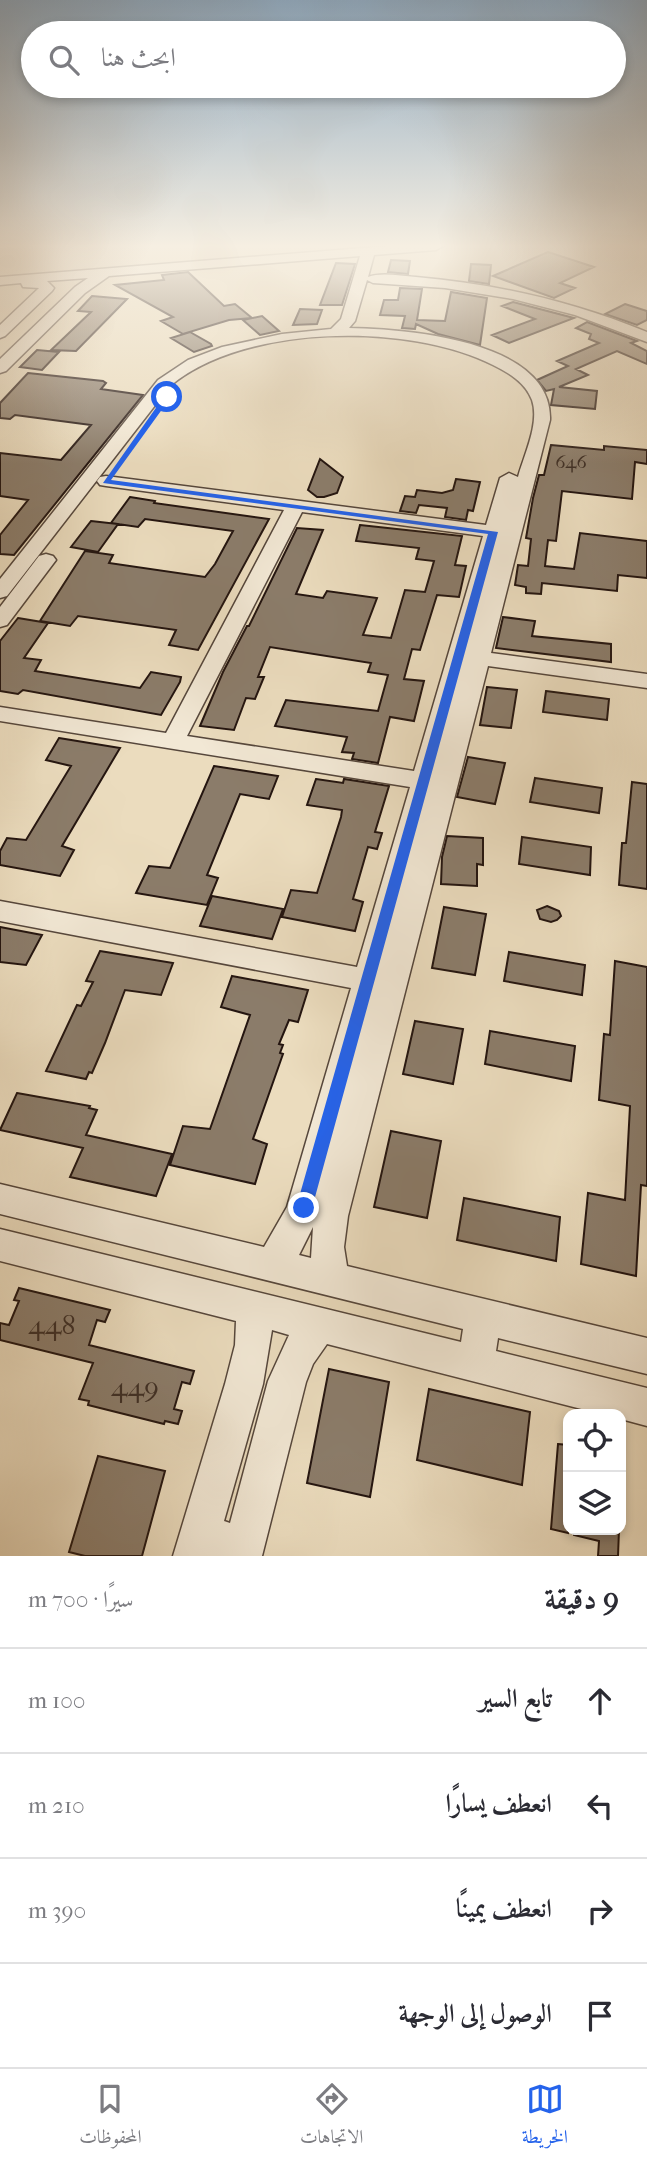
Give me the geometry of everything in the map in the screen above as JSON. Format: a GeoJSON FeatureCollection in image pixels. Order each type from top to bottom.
{"type":"FeatureCollection","features":[{"type":"Feature","properties":{"kind":"street"},"geometry":{"type":"LineString","coordinates":[[0,332],[14,319]]}},
{"type":"Feature","properties":{"kind":"street"},"geometry":{"type":"LineString","coordinates":[[0,348],[30,319]]}},
{"type":"Feature","properties":{"kind":"street"},"geometry":{"type":"LineString","coordinates":[[0,368],[50,319]]}},
{"type":"Feature","properties":{"kind":"street"},"geometry":{"type":"LineString","coordinates":[[351,325],[353,319]]}},
{"type":"Feature","properties":{"kind":"street"},"geometry":{"type":"LineString","coordinates":[[351,325],[354,319]]}},
{"type":"Feature","properties":{"kind":"street"},"geometry":{"type":"LineString","coordinates":[[600,319],[647,337]]}},
{"type":"Feature","properties":{"kind":"street"},"geometry":{"type":"LineString","coordinates":[[13,577],[106,481],[173,375],[207,357],[266,341],[351,325],[436,340],[515,370],[534,387],[542,407],[542,416],[478,658],[396,925],[368,980],[304,1208],[290,1239],[272,1265]]}},
{"type":"Feature","properties":{"kind":"street"},"geometry":{"type":"LineString","coordinates":[[0,621],[13,577],[148,413],[174,388],[200,369],[234,355],[274,346],[330,340],[396,341],[433,346],[485,359],[520,389],[527,406],[527,415],[424,781],[396,925],[331,1216],[327,1247],[332,1279]]}},
{"type":"Feature","properties":{"kind":"street"},"geometry":{"type":"LineString","coordinates":[[106,481],[494,532]]}},
{"type":"Feature","properties":{"kind":"street"},"geometry":{"type":"LineString","coordinates":[[173,741],[295,507]]}},
{"type":"Feature","properties":{"kind":"street"},"geometry":{"type":"LineString","coordinates":[[478,658],[647,681]]}},
{"type":"Feature","properties":{"kind":"street"},"geometry":{"type":"LineString","coordinates":[[0,714],[424,781]]}},
{"type":"Feature","properties":{"kind":"street"},"geometry":{"type":"LineString","coordinates":[[0,911],[368,980]]}},
{"type":"Feature","properties":{"kind":"street"},"geometry":{"type":"LineString","coordinates":[[0,1199],[647,1356]]}},
{"type":"Feature","properties":{"kind":"street"},"geometry":{"type":"LineString","coordinates":[[0,1245],[647,1407]]}},
{"type":"Feature","properties":{"kind":"street"},"geometry":{"type":"LineString","coordinates":[[255,1311],[253,1345],[247,1374],[197,1545],[242,1552],[287,1381],[300,1351],[319,1325]]}},
{"type":"Feature","properties":{"kind":"street"},"geometry":{"type":"LineString","coordinates":[[475,1364],[484,1316]]}},
{"type":"Feature","properties":{"kind":"building"},"geometry":{"type":"Polygon","coordinates":[[[84,319],[108,319],[76,351],[51,350],[84,319]]]}},
{"type":"Feature","properties":{"kind":"building"},"geometry":{"type":"Polygon","coordinates":[[[168,319],[245,319],[229,320],[183,334],[161,321],[168,319]]]}},
{"type":"Feature","properties":{"kind":"building"},"geometry":{"type":"Polygon","coordinates":[[[265,319],[279,331],[260,335],[243,320],[265,319]]]}},
{"type":"Feature","properties":{"kind":"building"},"geometry":{"type":"Polygon","coordinates":[[[296,319],[319,319],[317,324],[293,325],[296,319]]]}},
{"type":"Feature","properties":{"kind":"building"},"geometry":{"type":"Polygon","coordinates":[[[404,319],[445,321],[445,319],[484,319],[480,345],[438,334],[416,324],[415,329],[402,328],[404,319]]]}},
{"type":"Feature","properties":{"kind":"building"},"geometry":{"type":"Polygon","coordinates":[[[535,319],[572,319],[509,343],[492,335],[535,319]]]}},
{"type":"Feature","properties":{"kind":"building"},"geometry":{"type":"Polygon","coordinates":[[[618,319],[647,319],[637,325],[618,319]]]}},
{"type":"Feature","properties":{"kind":"building"},"geometry":{"type":"Polygon","coordinates":[[[587,322],[637,341],[631,343],[647,351],[647,364],[617,351],[576,369],[588,375],[559,387],[597,391],[595,409],[551,405],[554,389],[546,391],[537,380],[568,366],[557,361],[599,343],[589,339],[591,334],[576,328],[587,322]]]}},
{"type":"Feature","properties":{"kind":"building"},"geometry":{"type":"Polygon","coordinates":[[[190,332],[212,346],[194,352],[171,338],[190,332]]]}},
{"type":"Feature","properties":{"kind":"building"},"geometry":{"type":"Polygon","coordinates":[[[37,350],[59,352],[42,370],[20,367],[37,350]]]}},
{"type":"Feature","properties":{"kind":"building"},"geometry":{"type":"Polygon","coordinates":[[[28,373],[103,381],[106,383],[101,389],[143,395],[14,555],[0,554],[0,535],[28,500],[0,496],[0,453],[61,460],[91,425],[15,415],[10,419],[0,418],[0,403],[28,373]]]}},
{"type":"Feature","properties":{"kind":"building"},"geometry":{"type":"Polygon","coordinates":[[[551,445],[604,450],[604,446],[647,450],[647,464],[635,462],[632,499],[562,491],[556,541],[548,540],[545,566],[574,569],[580,533],[647,541],[647,578],[618,575],[617,591],[542,583],[541,594],[526,593],[526,587],[515,585],[518,565],[528,566],[531,539],[526,538],[533,498],[539,475],[544,475],[551,445]]]}},
{"type":"Feature","properties":{"kind":"building"},"geometry":{"type":"Polygon","coordinates":[[[320,459],[343,477],[337,493],[324,497],[317,497],[308,490],[320,459]]]}},
{"type":"Feature","properties":{"kind":"building"},"geometry":{"type":"Polygon","coordinates":[[[456,479],[480,482],[473,511],[468,510],[466,520],[445,517],[447,508],[419,505],[416,513],[400,511],[405,496],[415,497],[417,490],[442,493],[453,490],[456,479]]]}},
{"type":"Feature","properties":{"kind":"building"},"geometry":{"type":"Polygon","coordinates":[[[130,497],[155,501],[154,503],[269,519],[198,650],[169,645],[176,630],[78,616],[70,626],[40,621],[85,551],[113,555],[109,563],[205,577],[233,531],[145,519],[138,527],[111,523],[130,497]]]}},
{"type":"Feature","properties":{"kind":"building"},"geometry":{"type":"Polygon","coordinates":[[[91,521],[118,524],[98,552],[71,547],[91,521]]]}},
{"type":"Feature","properties":{"kind":"building"},"geometry":{"type":"Polygon","coordinates":[[[360,525],[462,536],[455,565],[466,566],[459,597],[437,595],[420,650],[412,649],[404,679],[424,681],[414,721],[390,717],[378,763],[352,759],[354,753],[342,752],[347,737],[275,726],[286,700],[378,711],[388,675],[368,672],[371,663],[270,647],[258,677],[264,677],[255,699],[246,698],[234,730],[200,726],[223,672],[249,626],[297,528],[323,530],[296,594],[323,598],[327,591],[377,598],[363,635],[391,638],[405,590],[425,592],[434,561],[416,559],[419,548],[356,541],[360,525]]]}},
{"type":"Feature","properties":{"kind":"building"},"geometry":{"type":"Polygon","coordinates":[[[503,617],[535,621],[532,636],[611,644],[611,662],[496,648],[503,617]]]}},
{"type":"Feature","properties":{"kind":"building"},"geometry":{"type":"Polygon","coordinates":[[[18,618],[48,623],[24,658],[41,660],[35,671],[140,688],[151,672],[181,677],[180,682],[161,715],[23,690],[18,694],[0,691],[0,641],[18,618]]]}},
{"type":"Feature","properties":{"kind":"building"},"geometry":{"type":"Polygon","coordinates":[[[487,687],[517,690],[511,728],[480,725],[487,687]]]}},
{"type":"Feature","properties":{"kind":"building"},"geometry":{"type":"Polygon","coordinates":[[[546,691],[609,699],[607,720],[543,712],[546,691]]]}},
{"type":"Feature","properties":{"kind":"building"},"geometry":{"type":"Polygon","coordinates":[[[59,738],[120,748],[62,846],[74,850],[60,876],[0,865],[0,851],[7,838],[26,840],[71,766],[46,760],[59,738]]]}},
{"type":"Feature","properties":{"kind":"building"},"geometry":{"type":"Polygon","coordinates":[[[468,757],[505,763],[495,804],[457,797],[468,757]]]}},
{"type":"Feature","properties":{"kind":"building"},"geometry":{"type":"Polygon","coordinates":[[[214,766],[278,776],[269,799],[240,794],[207,875],[218,878],[207,905],[136,893],[149,866],[170,868],[214,766]]]}},
{"type":"Feature","properties":{"kind":"building"},"geometry":{"type":"Polygon","coordinates":[[[535,778],[602,788],[599,813],[530,802],[535,778]]]}},
{"type":"Feature","properties":{"kind":"building"},"geometry":{"type":"Polygon","coordinates":[[[316,779],[343,783],[344,779],[389,786],[375,832],[382,833],[377,849],[368,847],[353,899],[363,902],[355,931],[282,917],[291,890],[317,893],[341,817],[342,810],[307,805],[316,779]]]}},
{"type":"Feature","properties":{"kind":"building"},"geometry":{"type":"Polygon","coordinates":[[[632,782],[647,784],[647,889],[619,885],[622,843],[626,843],[632,782]]]}},
{"type":"Feature","properties":{"kind":"building"},"geometry":{"type":"Polygon","coordinates":[[[447,836],[483,838],[483,865],[477,864],[477,886],[441,884],[442,857],[447,836]]]}},
{"type":"Feature","properties":{"kind":"building"},"geometry":{"type":"Polygon","coordinates":[[[522,837],[591,847],[590,875],[519,864],[522,837]]]}},
{"type":"Feature","properties":{"kind":"building"},"geometry":{"type":"Polygon","coordinates":[[[212,896],[283,909],[272,939],[200,926],[212,896]]]}},
{"type":"Feature","properties":{"kind":"building"},"geometry":{"type":"Polygon","coordinates":[[[547,906],[559,911],[561,916],[557,920],[551,922],[540,919],[537,910],[547,906]]]}},
{"type":"Feature","properties":{"kind":"building"},"geometry":{"type":"Polygon","coordinates":[[[444,907],[486,914],[475,975],[432,968],[444,907]]]}},
{"type":"Feature","properties":{"kind":"building"},"geometry":{"type":"Polygon","coordinates":[[[0,927],[42,935],[26,965],[0,962],[0,927]]]}},
{"type":"Feature","properties":{"kind":"building"},"geometry":{"type":"Polygon","coordinates":[[[100,951],[173,963],[161,995],[125,990],[92,1073],[89,1072],[86,1079],[46,1071],[77,1005],[81,1006],[93,982],[86,981],[100,951]]]}},
{"type":"Feature","properties":{"kind":"building"},"geometry":{"type":"Polygon","coordinates":[[[509,952],[585,965],[582,995],[504,981],[509,952]]]}},
{"type":"Feature","properties":{"kind":"building"},"geometry":{"type":"Polygon","coordinates":[[[615,961],[647,967],[647,1186],[641,1185],[636,1276],[581,1264],[588,1193],[625,1200],[630,1106],[599,1100],[604,1034],[610,1035],[615,961]]]}},
{"type":"Feature","properties":{"kind":"building"},"geometry":{"type":"Polygon","coordinates":[[[232,976],[308,990],[298,1022],[289,1020],[279,1044],[283,1045],[280,1053],[283,1054],[253,1139],[267,1144],[255,1184],[170,1165],[183,1126],[210,1129],[250,1015],[221,1007],[232,976]]]}},
{"type":"Feature","properties":{"kind":"building"},"geometry":{"type":"Polygon","coordinates":[[[415,1021],[463,1029],[453,1084],[403,1074],[415,1021]]]}},
{"type":"Feature","properties":{"kind":"building"},"geometry":{"type":"Polygon","coordinates":[[[490,1031],[575,1046],[571,1081],[485,1064],[490,1031]]]}},
{"type":"Feature","properties":{"kind":"building"},"geometry":{"type":"Polygon","coordinates":[[[17,1093],[90,1106],[89,1108],[97,1110],[86,1135],[172,1154],[156,1196],[70,1177],[83,1148],[0,1130],[17,1093]]]}},
{"type":"Feature","properties":{"kind":"building"},"geometry":{"type":"Polygon","coordinates":[[[391,1131],[441,1141],[427,1218],[374,1207],[391,1131]]]}},
{"type":"Feature","properties":{"kind":"building"},"geometry":{"type":"Polygon","coordinates":[[[464,1198],[560,1217],[556,1261],[457,1240],[464,1198]]]}},
{"type":"Feature","properties":{"kind":"building"},"geometry":{"type":"Polygon","coordinates":[[[19,1288],[110,1310],[105,1322],[97,1320],[89,1345],[194,1371],[190,1384],[182,1382],[174,1409],[182,1411],[178,1424],[165,1421],[164,1424],[88,1405],[89,1401],[79,1399],[93,1363],[0,1340],[0,1323],[9,1325],[19,1301],[14,1300],[19,1288]]]}},
{"type":"Feature","properties":{"kind":"building"},"geometry":{"type":"Polygon","coordinates":[[[329,1369],[389,1382],[370,1497],[307,1483],[329,1369]]]}},
{"type":"Feature","properties":{"kind":"building"},"geometry":{"type":"Polygon","coordinates":[[[429,1389],[530,1412],[522,1485],[417,1460],[429,1389]]]}},
{"type":"Feature","properties":{"kind":"building"},"geometry":{"type":"Polygon","coordinates":[[[558,1444],[563,1444],[563,1532],[551,1529],[558,1444]]]}},
{"type":"Feature","properties":{"kind":"building"},"geometry":{"type":"Polygon","coordinates":[[[98,1456],[165,1471],[142,1556],[85,1556],[69,1552],[98,1456]]]}},
{"type":"Feature","properties":{"kind":"building"},"geometry":{"type":"Polygon","coordinates":[[[574,1535],[619,1535],[618,1556],[598,1556],[599,1541],[574,1535]]]}},
{"type":"Feature","properties":{"kind":"route"},"geometry":{"type":"LineString","coordinates":[[167,397],[106,481],[494,532],[304,1208]]}}]}
